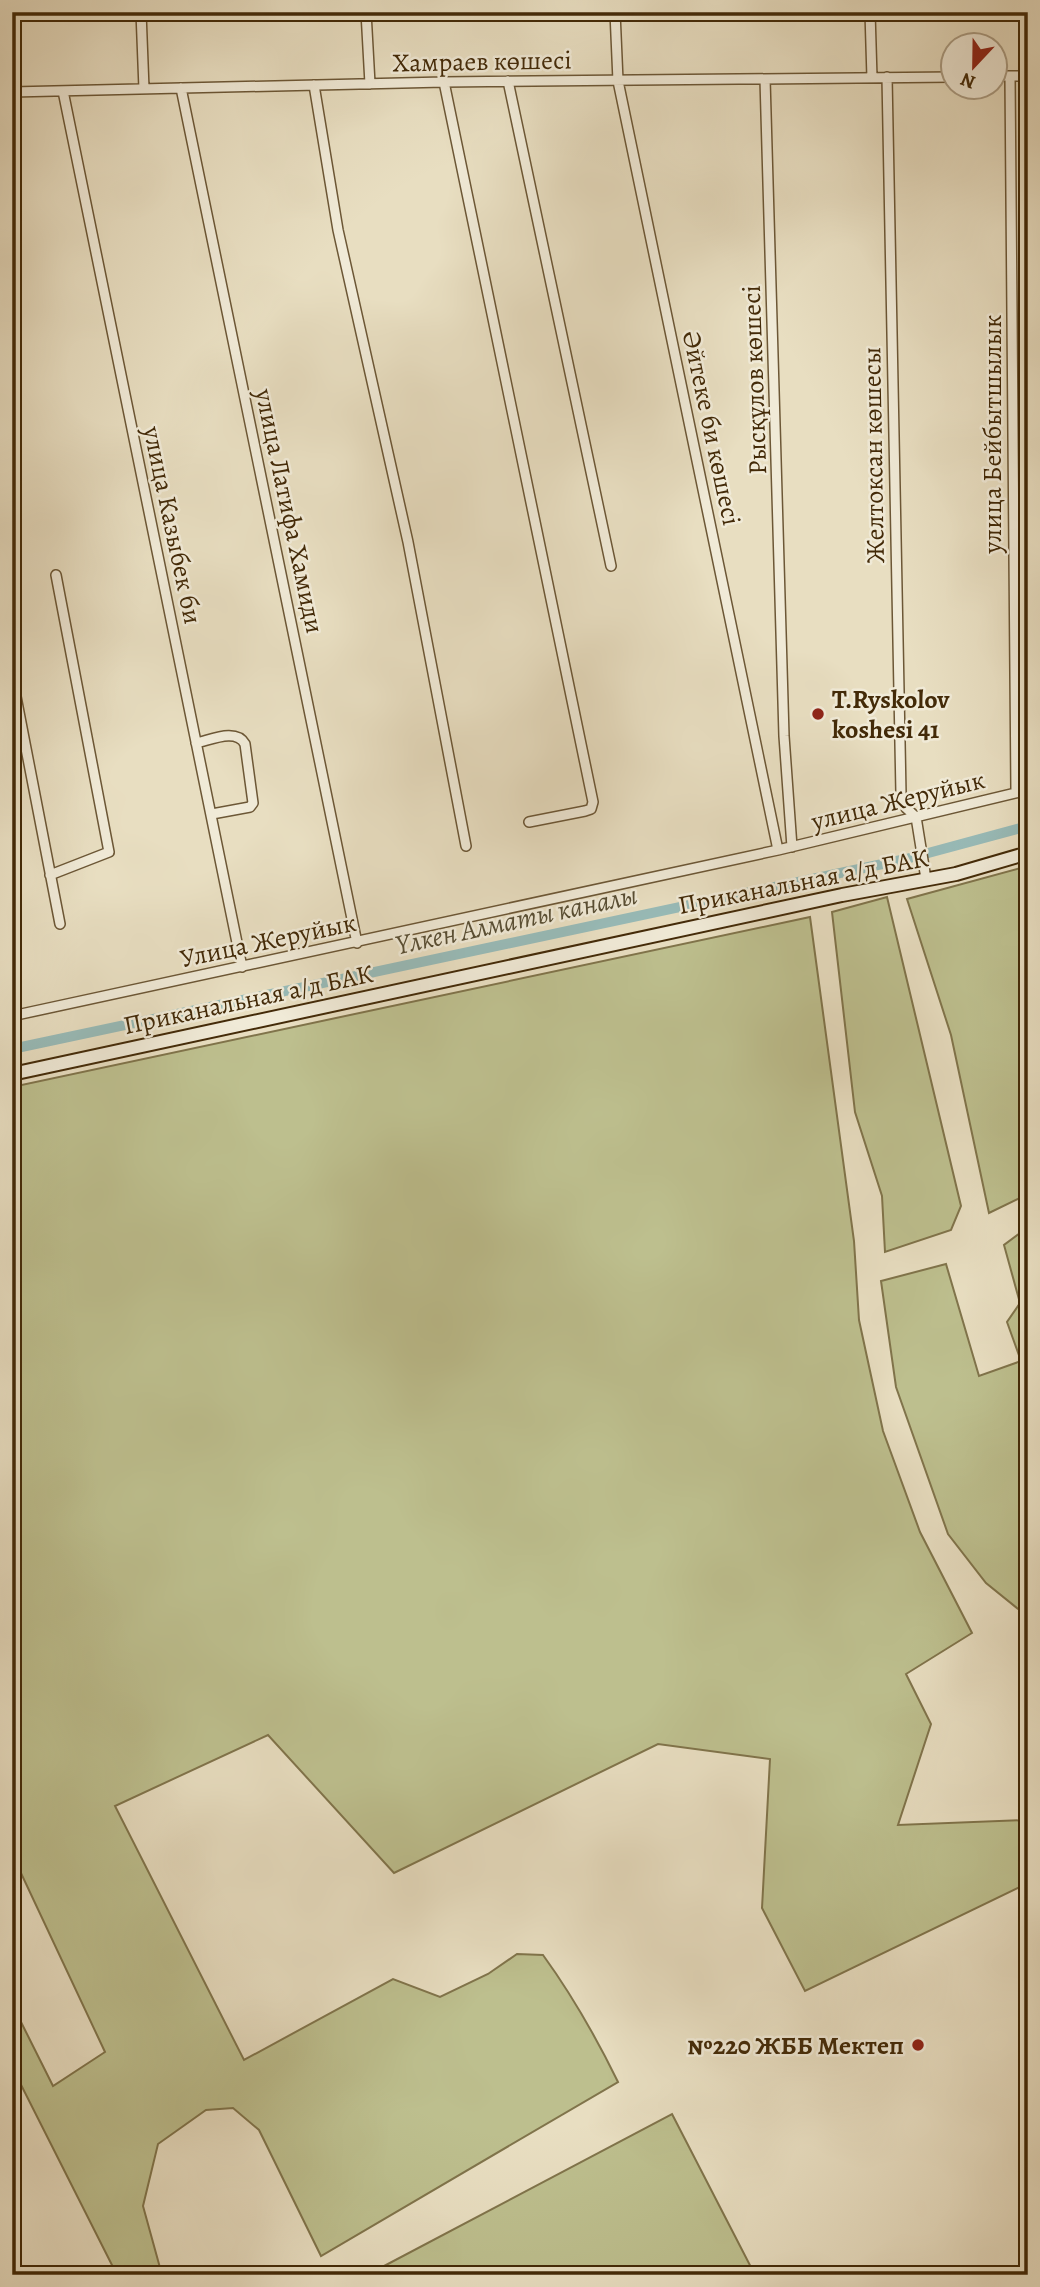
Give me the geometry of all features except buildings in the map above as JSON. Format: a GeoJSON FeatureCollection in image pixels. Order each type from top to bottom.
{"type":"FeatureCollection","features":[{"type":"Feature","properties":{"kind":"street"},"geometry":{"type":"LineString","coordinates":[[141,12],[144,89]]}},
{"type":"Feature","properties":{"kind":"street"},"geometry":{"type":"LineString","coordinates":[[366,12],[370,84]]}},
{"type":"Feature","properties":{"kind":"street","name":"Әйтеке би көшесі"},"geometry":{"type":"LineString","coordinates":[[615,12],[618,81],[778,850]]}},
{"type":"Feature","properties":{"kind":"street"},"geometry":{"type":"LineString","coordinates":[[870,12],[872,78]]}},
{"type":"Feature","properties":{"kind":"street","name":"Хамраев көшесі"},"geometry":{"type":"LineString","coordinates":[[12,92],[444,82],[939,76]]}},
{"type":"Feature","properties":{"kind":"street"},"geometry":{"type":"LineString","coordinates":[[1010,76],[1028,76]]}},
{"type":"Feature","properties":{"kind":"street","name":"улица Бейбытшылык"},"geometry":{"type":"LineString","coordinates":[[1010,76],[1016,792]]}},
{"type":"Feature","properties":{"kind":"street","name":"Желтоксан көшесы"},"geometry":{"type":"LineString","coordinates":[[887,77],[901,794],[905,808],[916,822],[926,880]]}},
{"type":"Feature","properties":{"kind":"street","name":"Рысқұлов көшесі"},"geometry":{"type":"LineString","coordinates":[[765,79],[784,724],[792,847]]}},
{"type":"Feature","properties":{"kind":"street"},"geometry":{"type":"LineString","coordinates":[[508,81],[611,566]]}},
{"type":"Feature","properties":{"kind":"street"},"geometry":{"type":"LineString","coordinates":[[444,82],[593,802],[591,809],[585,811],[529,822]]}},
{"type":"Feature","properties":{"kind":"street"},"geometry":{"type":"LineString","coordinates":[[314,85],[338,230],[408,542],[466,846]]}},
{"type":"Feature","properties":{"kind":"street","name":"улица Латифа Хамиди"},"geometry":{"type":"LineString","coordinates":[[181,88],[357,943]]}},
{"type":"Feature","properties":{"kind":"street","name":"улица Казыбек би"},"geometry":{"type":"LineString","coordinates":[[63,91],[242,967]]}},
{"type":"Feature","properties":{"kind":"street"},"geometry":{"type":"LineString","coordinates":[[50,875],[109,852],[55,575]]}},
{"type":"Feature","properties":{"kind":"street"},"geometry":{"type":"LineString","coordinates":[[12,676],[60,924]]}},
{"type":"Feature","properties":{"kind":"street"},"geometry":{"type":"LineString","coordinates":[[196,743],[236,735],[242,738],[245,744],[253,803],[250,807],[212,814]]}},
{"type":"Feature","properties":{"kind":"street","name":"улица Жеруйык"},"geometry":{"type":"LineString","coordinates":[[778,850],[916,822],[1028,790]]}},
{"type":"Feature","properties":{"kind":"street","name":"Улица Жеруйык"},"geometry":{"type":"LineString","coordinates":[[12,1016],[778,850]]}},
{"type":"Feature","properties":{"kind":"street","name":"Приканальная а/д БАК"},"geometry":{"type":"LineString","coordinates":[[12,1074],[842,895],[956,874],[1028,853]]}},
{"type":"Feature","properties":{"kind":"green space"},"geometry":{"type":"Polygon","coordinates":[[[1028,866],[1028,1194],[989,1213],[951,1035],[907,899],[1028,866]]]}},
{"type":"Feature","properties":{"kind":"green space"},"geometry":{"type":"Polygon","coordinates":[[[887,897],[961,1206],[951,1230],[885,1252],[882,1196],[855,1112],[832,912],[887,897]]]}},
{"type":"Feature","properties":{"kind":"green space"},"geometry":{"type":"Polygon","coordinates":[[[810,917],[854,1241],[859,1320],[883,1431],[920,1532],[972,1633],[906,1674],[931,1724],[898,1825],[1026,1820],[1028,1883],[805,1991],[762,1908],[770,1759],[658,1744],[394,1873],[268,1735],[115,1806],[244,2060],[393,1979],[440,1997],[488,1974],[517,1954],[543,1955],[583,2017],[618,2082],[321,2256],[259,2130],[233,2108],[206,2110],[158,2144],[143,2206],[162,2275],[117,2275],[12,2067],[12,2004],[53,2086],[105,2052],[12,1854],[12,1087],[810,917]]]}},
{"type":"Feature","properties":{"kind":"green space"},"geometry":{"type":"Polygon","coordinates":[[[1028,1227],[1028,1617],[986,1583],[948,1534],[896,1387],[881,1281],[946,1264],[979,1376],[1021,1361],[1007,1322],[1020,1303],[1004,1245],[1028,1227]]]}},
{"type":"Feature","properties":{"kind":"green space"},"geometry":{"type":"Polygon","coordinates":[[[672,2114],[755,2275],[367,2275],[672,2114]]]}},
{"type":"Feature","properties":{"kind":"waterway","name":"Үлкен Алматы каналы"},"geometry":{"type":"LineString","coordinates":[[12,1049],[906,859],[1028,826]]}},
{"type":"Feature","properties":{"kind":"place","name":"T.Ryskolov koshesi 41"},"geometry":{"type":"Point","coordinates":[818,714]}},
{"type":"Feature","properties":{"kind":"place","name":"№220 ЖББ Мектеп"},"geometry":{"type":"Point","coordinates":[918,2045]}}]}
